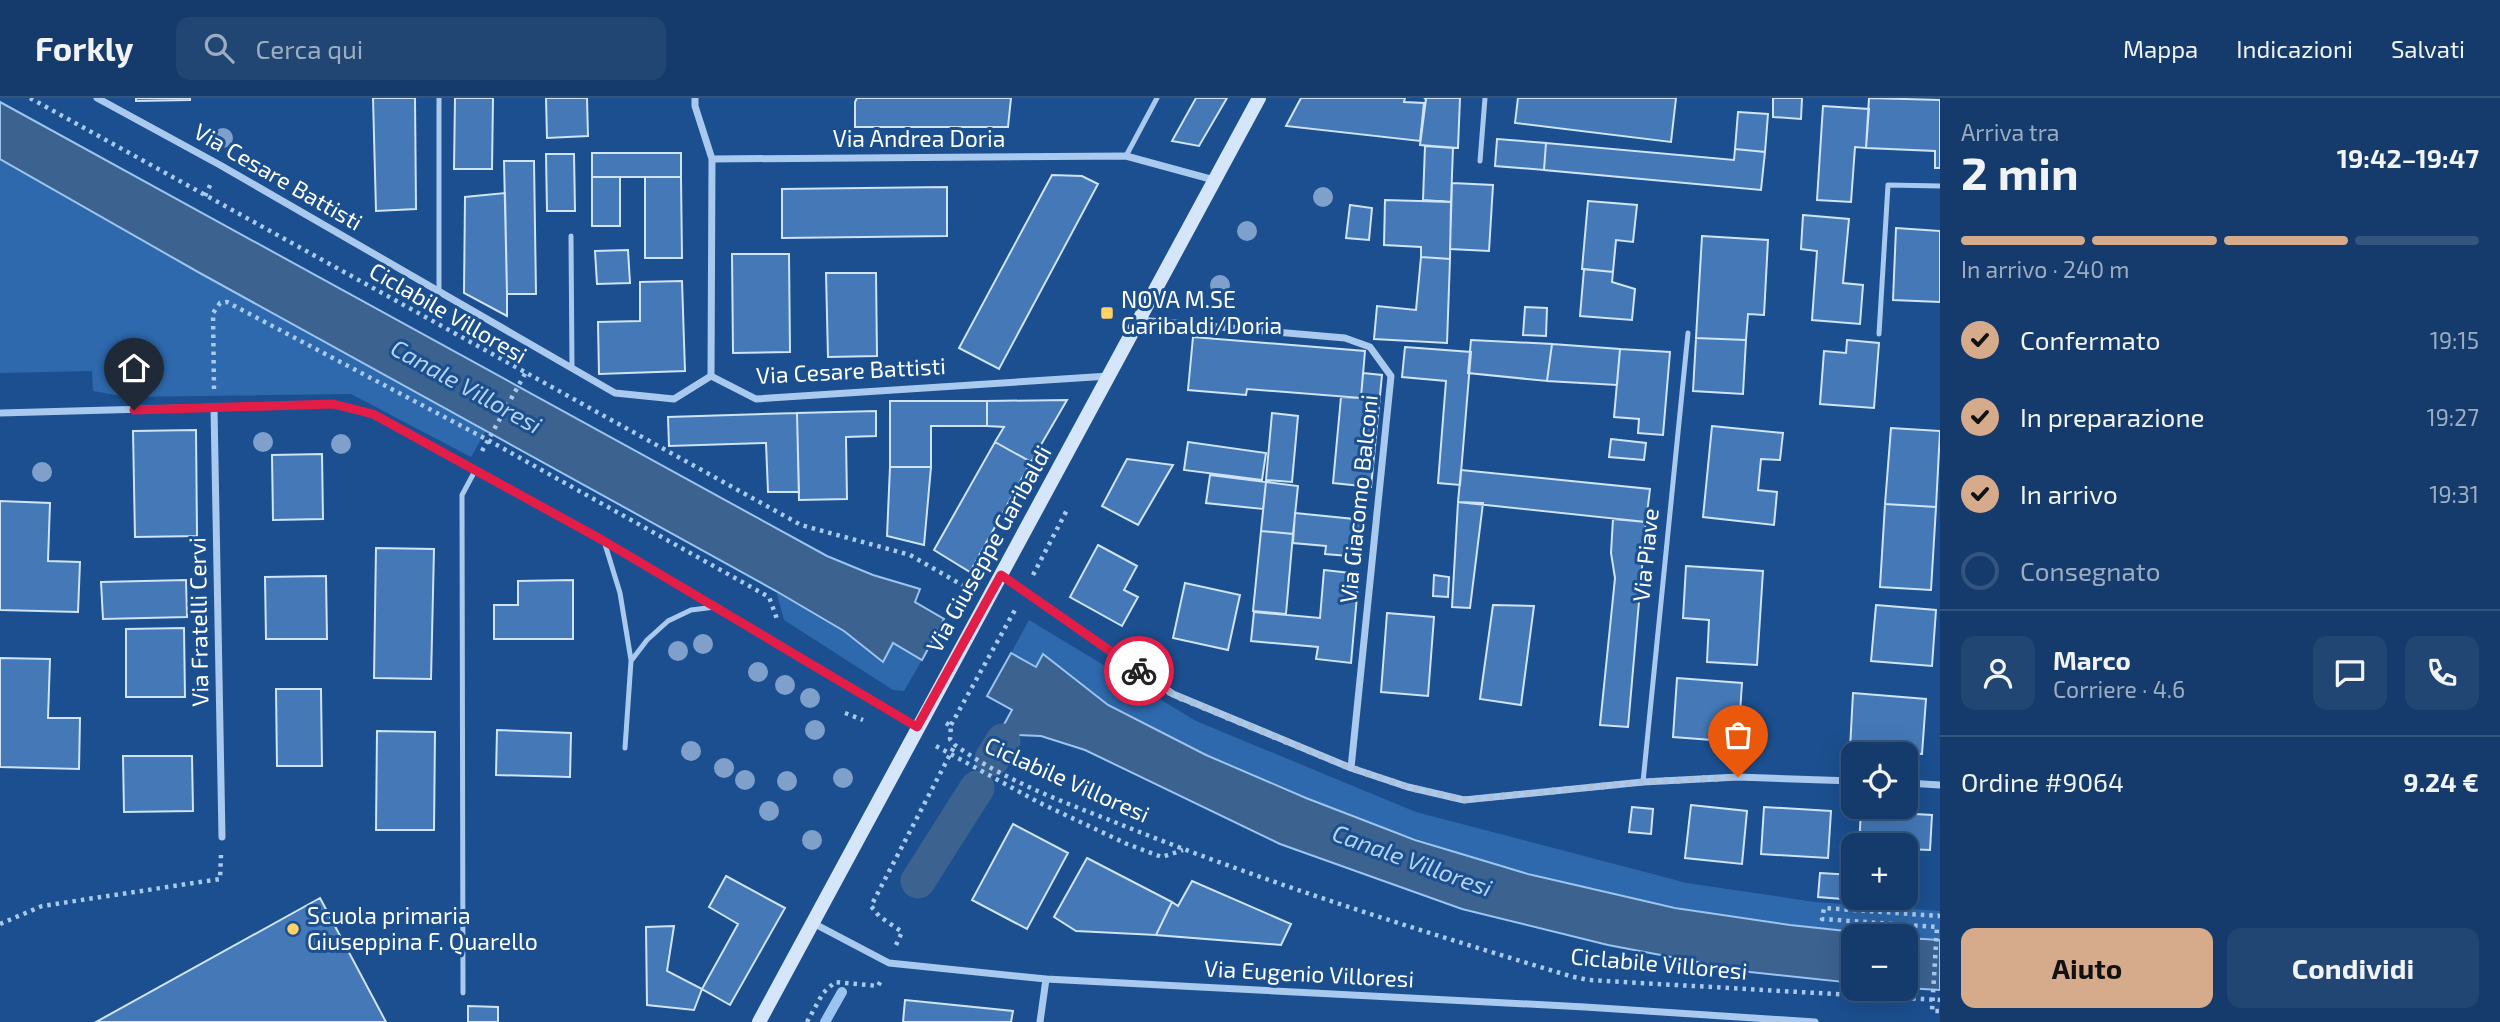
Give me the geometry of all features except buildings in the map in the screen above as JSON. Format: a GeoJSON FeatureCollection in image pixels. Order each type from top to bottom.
{"type":"FeatureCollection","features":[{"type":"Feature","properties":{"kind":"main road","name":"Via Giuseppe Garibaldi"},"geometry":{"type":"LineString","coordinates":[[759,1022],[1259,98]]}},
{"type":"Feature","properties":{"kind":"street","name":"Via Cesare Battisti"},"geometry":{"type":"LineString","coordinates":[[97,98],[220,165],[615,393],[674,399],[711,376],[756,399],[1109,376]]}},
{"type":"Feature","properties":{"kind":"street"},"geometry":{"type":"LineString","coordinates":[[695,98],[695,106],[712,159],[711,376]]}},
{"type":"Feature","properties":{"kind":"street","name":"Via Andrea Doria"},"geometry":{"type":"LineString","coordinates":[[712,159],[1126,156],[1214,180]]}},
{"type":"Feature","properties":{"kind":"street","name":"Via Giacomo Balconi"},"geometry":{"type":"LineString","coordinates":[[1139,320],[1346,338],[1370,347],[1391,376],[1351,768]]}},
{"type":"Feature","properties":{"kind":"street"},"geometry":{"type":"LineString","coordinates":[[0,413],[333,404],[373,414],[476,469],[719,607],[916,730]]}},
{"type":"Feature","properties":{"kind":"street","name":"Via Fratelli Cervi"},"geometry":{"type":"LineString","coordinates":[[214,408],[222,837]]}},
{"type":"Feature","properties":{"kind":"street"},"geometry":{"type":"LineString","coordinates":[[1001,575],[1172,694],[1351,768],[1408,787],[1464,800],[1643,782],[1738,777],[1841,781]]}},
{"type":"Feature","properties":{"kind":"street"},"geometry":{"type":"LineString","coordinates":[[1918,784],[1940,785]]}},
{"type":"Feature","properties":{"kind":"street","name":"Via Eugenio Villoresi"},"geometry":{"type":"LineString","coordinates":[[813,923],[889,963],[1046,979],[1815,1022]]}},
{"type":"Feature","properties":{"kind":"street"},"geometry":{"type":"LineString","coordinates":[[1040,1022],[1046,979]]}},
{"type":"Feature","properties":{"kind":"street"},"geometry":{"type":"LineString","coordinates":[[1655,1022],[1656,1012]]}},
{"type":"Feature","properties":{"kind":"lane"},"geometry":{"type":"LineString","coordinates":[[439,98],[439,291]]}},
{"type":"Feature","properties":{"kind":"lane"},"geometry":{"type":"LineString","coordinates":[[1126,156],[1157,98]]}},
{"type":"Feature","properties":{"kind":"lane"},"geometry":{"type":"LineString","coordinates":[[1480,161],[1485,98]]}},
{"type":"Feature","properties":{"kind":"lane"},"geometry":{"type":"LineString","coordinates":[[1879,334],[1888,185],[1940,187]]}},
{"type":"Feature","properties":{"kind":"lane"},"geometry":{"type":"LineString","coordinates":[[571,236],[572,368]]}},
{"type":"Feature","properties":{"kind":"lane","name":"Via Piave"},"geometry":{"type":"LineString","coordinates":[[1643,782],[1688,333]]}},
{"type":"Feature","properties":{"kind":"lane"},"geometry":{"type":"LineString","coordinates":[[463,993],[462,495],[476,469]]}},
{"type":"Feature","properties":{"kind":"lane"},"geometry":{"type":"LineString","coordinates":[[604,541],[620,593],[631,661],[625,748]]}},
{"type":"Feature","properties":{"kind":"lane"},"geometry":{"type":"LineString","coordinates":[[631,661],[647,640],[668,621],[691,610],[719,607]]}},
{"type":"Feature","properties":{"kind":"path","name":"Ciclabile Villoresi"},"geometry":{"type":"LineString","coordinates":[[30,98],[526,373],[482,451]]}},
{"type":"Feature","properties":{"kind":"path"},"geometry":{"type":"LineString","coordinates":[[214,408],[213,313],[219,303],[227,302],[488,440],[769,597],[778,623]]}},
{"type":"Feature","properties":{"kind":"path"},"geometry":{"type":"LineString","coordinates":[[526,373],[801,526],[910,555],[1013,615],[951,726],[927,710]]}},
{"type":"Feature","properties":{"kind":"path","name":"Ciclabile Villoresi"},"geometry":{"type":"LineString","coordinates":[[951,726],[950,739],[955,745],[1040,792],[1184,850],[1377,917],[1570,976],[1601,981],[1940,1000]]}},
{"type":"Feature","properties":{"kind":"path"},"geometry":{"type":"LineString","coordinates":[[916,730],[950,754],[1038,802],[1127,844],[1162,857],[1184,850]]}},
{"type":"Feature","properties":{"kind":"path"},"geometry":{"type":"LineString","coordinates":[[807,1022],[823,993],[835,982],[878,986],[902,932],[879,916],[871,906],[955,745]]}},
{"type":"Feature","properties":{"kind":"path"},"geometry":{"type":"LineString","coordinates":[[0,924],[42,906],[220,879],[222,837]]}},
{"type":"Feature","properties":{"kind":"path"},"geometry":{"type":"LineString","coordinates":[[1937,927],[1822,919],[1824,908],[1940,915],[1932,1011],[1940,1011]]}},
{"type":"Feature","properties":{"kind":"shaded area"},"geometry":{"type":"Polygon","coordinates":[[[0,159],[486,431],[471,457],[351,394],[128,397],[93,391],[92,371],[0,373],[0,159]]]}},
{"type":"Feature","properties":{"kind":"shaded area"},"geometry":{"type":"Polygon","coordinates":[[[776,591],[844,631],[882,661],[893,643],[922,660],[904,691],[893,690],[784,620],[776,591]]]}},
{"type":"Feature","properties":{"kind":"shaded area"},"geometry":{"type":"Polygon","coordinates":[[[1029,620],[1196,721],[1416,812],[1687,883],[1841,904],[1841,910],[1940,911],[1940,940],[1918,938],[1918,924],[1841,924],[1841,932],[1764,922],[1677,907],[1504,866],[1336,810],[1254,776],[1128,716],[1085,688],[1043,654],[1036,667],[1011,653],[1029,620]]]}},
{"type":"Feature","properties":{"kind":"water","name":"Canale Villoresi"},"geometry":{"type":"Polygon","coordinates":[[[0,102],[827,556],[873,575],[920,589],[915,602],[944,619],[922,660],[893,643],[883,662],[844,631],[776,591],[198,272],[0,159],[0,102]]]}},
{"type":"Feature","properties":{"kind":"water","name":"Canale Villoresi"},"geometry":{"type":"Polygon","coordinates":[[[1011,653],[1036,667],[1043,654],[1108,705],[1206,755],[1306,798],[1415,840],[1528,874],[1675,908],[1841,930],[1841,982],[1750,972],[1608,945],[1462,909],[1280,844],[1085,750],[1041,736],[1017,735],[1002,728],[1012,710],[987,696],[1011,653]]]}},
{"type":"Feature","properties":{"kind":"water"},"geometry":{"type":"Polygon","coordinates":[[[1918,939],[1940,940],[1940,990],[1918,989],[1918,939]]]}},
{"type":"Feature","properties":{"kind":"waterway"},"geometry":{"type":"LineString","coordinates":[[992,759],[1003,741]]}},
{"type":"Feature","properties":{"kind":"waterway"},"geometry":{"type":"LineString","coordinates":[[918,881],[977,788]]}},
{"type":"Feature","properties":{"kind":"waterway"},"geometry":{"type":"LineString","coordinates":[[825,1022],[842,992]]}},
{"type":"Feature","properties":{"kind":"way so far"},"geometry":{"type":"LineString","coordinates":[[1139,671],[1172,694],[1351,768],[1408,787],[1464,800],[1643,782],[1738,777]]}},
{"type":"Feature","properties":{"kind":"place","name":"NOVA M.SE Garibaldi/Doria"},"geometry":{"type":"Point","coordinates":[1107,313]}},
{"type":"Feature","properties":{"kind":"place","name":"Scuola primaria Giuseppina F. Quarello"},"geometry":{"type":"Point","coordinates":[293,929]}},
{"type":"Feature","properties":{"kind":"route"},"geometry":{"type":"LineString","coordinates":[[134,410],[333,404],[373,414],[719,607],[917,727],[1001,575],[1139,671]]}}]}
